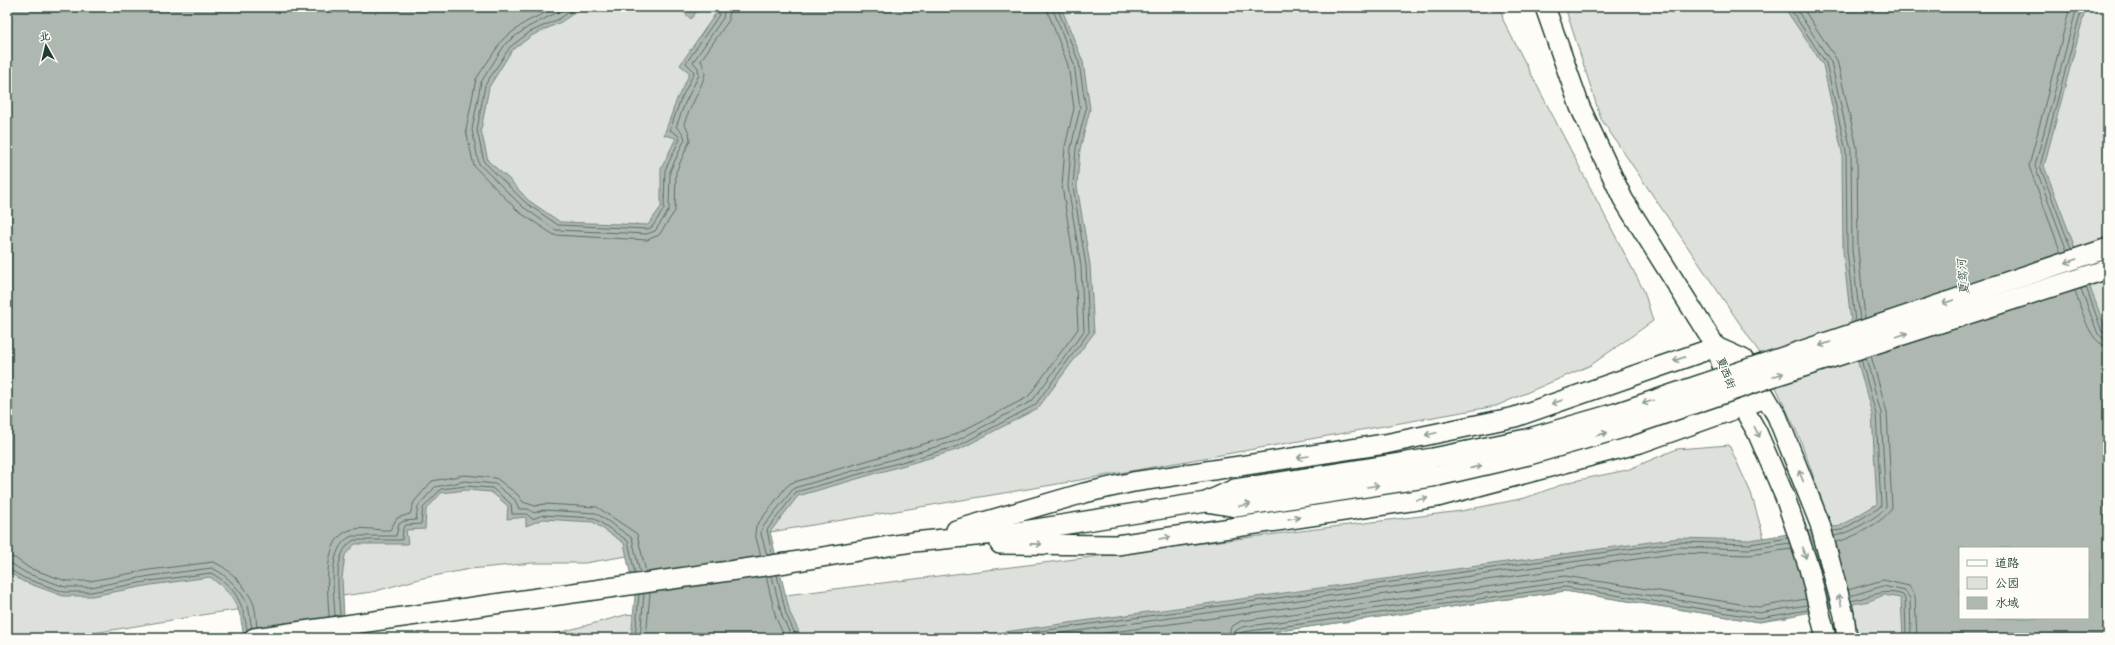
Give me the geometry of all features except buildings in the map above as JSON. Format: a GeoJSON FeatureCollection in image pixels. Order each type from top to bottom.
{"type":"FeatureCollection","features":[{"type":"Feature","properties":{"kind":"street"},"geometry":{"type":"LineString","coordinates":[[913,542],[1084,493],[1126,484],[1385,444],[1515,417],[1716,347],[1623,198],[1580,107],[1545,7]]}},
{"type":"Feature","properties":{"kind":"street"},"geometry":{"type":"LineString","coordinates":[[1435,467],[1616,413],[2108,248]]}},
{"type":"Feature","properties":{"kind":"street"},"geometry":{"type":"LineString","coordinates":[[254,638],[786,563],[913,542],[1017,532],[1206,502],[1235,489],[1529,455],[1623,428],[1783,373],[2108,269]]}},
{"type":"Feature","properties":{"kind":"street","name":"夏西街"},"geometry":{"type":"LineString","coordinates":[[1716,347],[1743,359],[1777,416],[1820,524],[1844,615],[1847,638]]}},
{"type":"Feature","properties":{"kind":"street","name":"夏西街"},"geometry":{"type":"LineString","coordinates":[[1716,347],[1727,380],[1757,432],[1785,497],[1809,568],[1826,638]]}},
{"type":"Feature","properties":{"kind":"street"},"geometry":{"type":"LineString","coordinates":[[913,542],[1117,545],[1437,496],[1640,443],[1743,408],[1766,398]]}},
{"type":"Feature","properties":{"kind":"green space"},"geometry":{"type":"Polygon","coordinates":[[[7,7],[1501,7],[1503,20],[1644,291],[1653,321],[1591,365],[1496,406],[1052,485],[585,563],[533,563],[470,569],[423,578],[372,592],[214,613],[64,638],[7,638],[7,7]]]}},
{"type":"Feature","properties":{"kind":"green space"},"geometry":{"type":"Polygon","coordinates":[[[1565,7],[2108,7],[2108,638],[1858,638],[1849,576],[1800,439],[1761,355],[1601,119],[1565,7]]]}},
{"type":"Feature","properties":{"kind":"green space"},"geometry":{"type":"Polygon","coordinates":[[[1729,445],[1751,493],[1787,618],[1759,622],[1565,591],[1229,638],[539,638],[625,615],[1461,511],[1525,498],[1569,482],[1627,470],[1677,449],[1729,445]]]}},
{"type":"Feature","properties":{"kind":"water"},"geometry":{"type":"Polygon","coordinates":[[[7,7],[583,7],[561,22],[533,35],[512,50],[489,87],[481,130],[488,161],[509,179],[528,200],[560,222],[648,225],[661,207],[661,169],[676,138],[664,135],[677,99],[690,73],[680,65],[716,13],[706,7],[1061,7],[1083,62],[1090,109],[1080,149],[1077,186],[1090,265],[1094,333],[1038,408],[960,449],[798,496],[770,532],[790,613],[802,638],[631,638],[635,597],[624,543],[593,522],[543,519],[526,526],[526,517],[507,519],[508,506],[491,492],[466,490],[441,493],[426,510],[425,529],[406,530],[408,544],[355,544],[345,555],[342,578],[345,638],[244,638],[238,609],[235,603],[226,591],[210,577],[151,585],[92,596],[63,596],[22,581],[7,571],[7,7]]]}},
{"type":"Feature","properties":{"kind":"water"},"geometry":{"type":"Polygon","coordinates":[[[678,7],[700,7],[691,19],[678,7]]]}},
{"type":"Feature","properties":{"kind":"water","name":"夏驾河"},"geometry":{"type":"Polygon","coordinates":[[[1784,7],[2086,7],[2044,166],[2108,335],[2108,638],[1903,638],[1901,598],[1884,595],[1869,601],[1759,622],[1565,591],[1229,638],[961,638],[1679,538],[1750,540],[1840,526],[1877,504],[1872,414],[1854,348],[1843,251],[1842,152],[1823,65],[1784,7]]]}}]}
